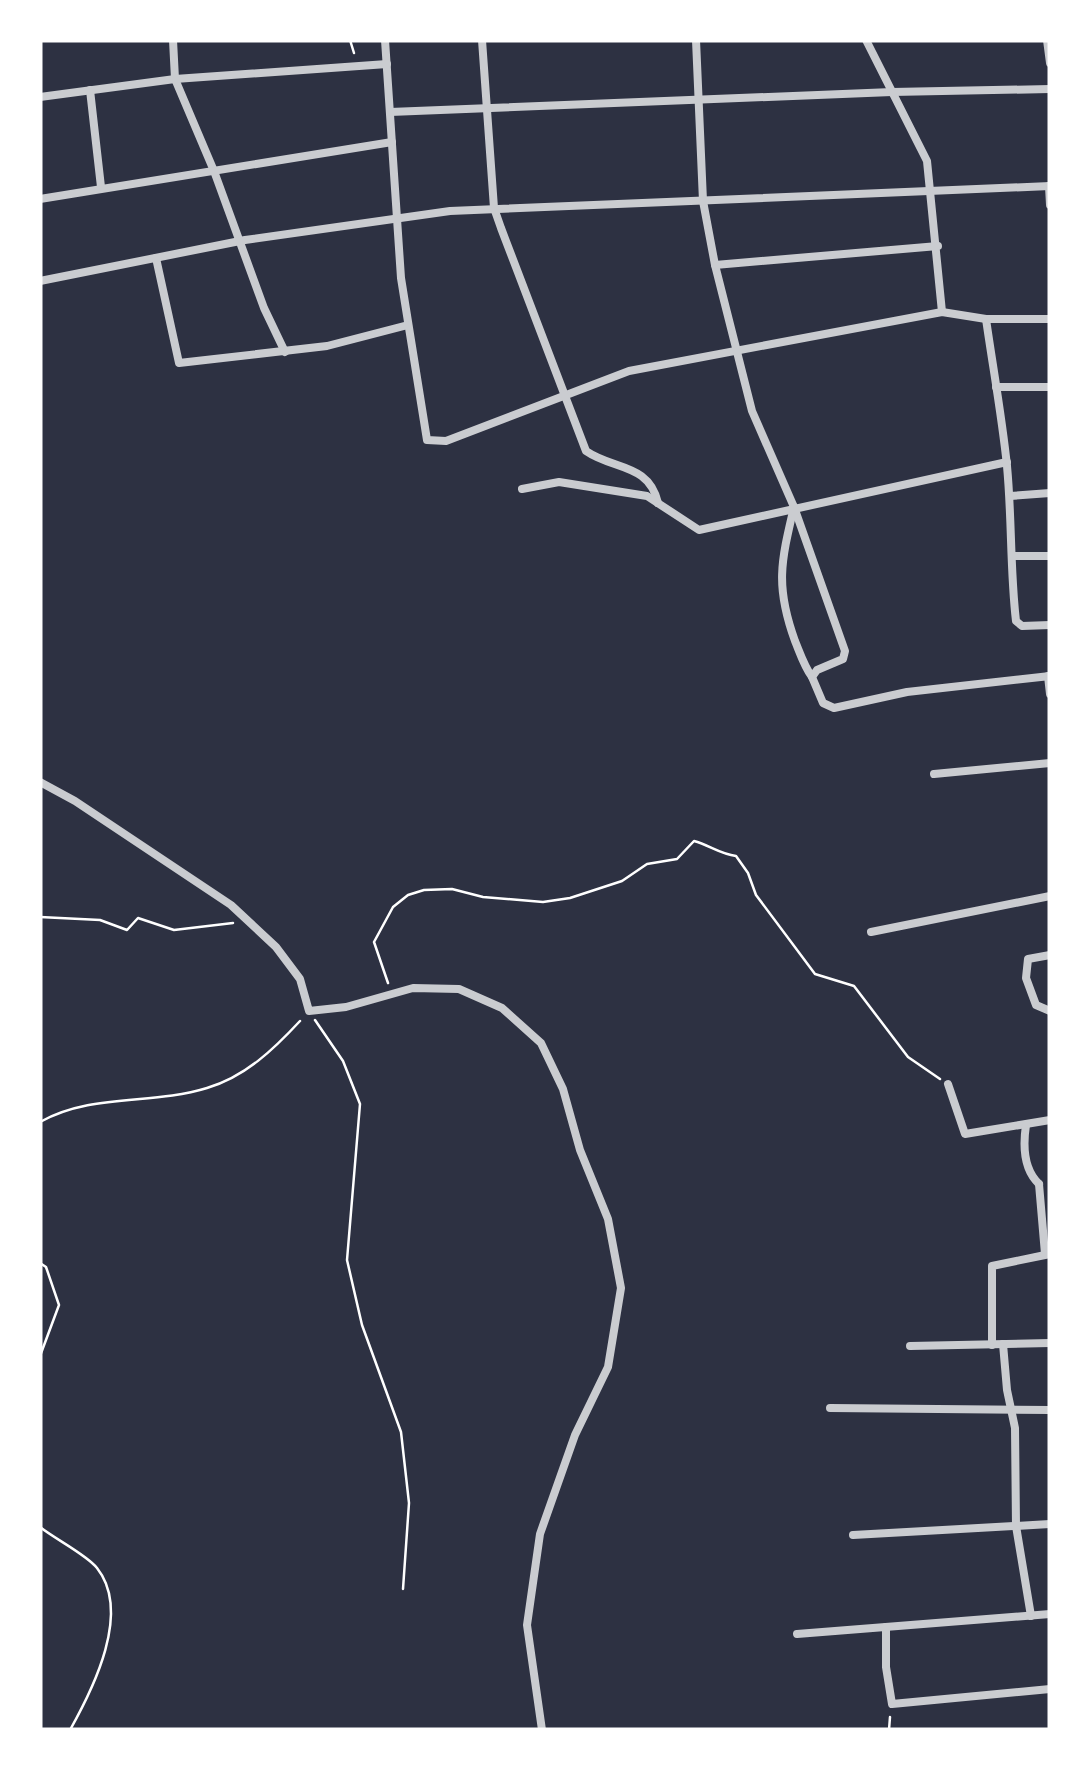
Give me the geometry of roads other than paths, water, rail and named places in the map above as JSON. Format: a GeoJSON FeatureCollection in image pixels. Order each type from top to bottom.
{"type":"FeatureCollection","features":[{"type":"Feature","properties":{"kind":"street"},"geometry":{"type":"LineString","coordinates":[[173,40],[175,80],[285,352]]}},
{"type":"Feature","properties":{"kind":"street"},"geometry":{"type":"LineString","coordinates":[[385,40],[396,218],[408,326],[427,440],[446,441],[566,393],[666,362],[942,312],[986,318],[1050,319]]}},
{"type":"Feature","properties":{"kind":"street"},"geometry":{"type":"LineString","coordinates":[[482,40],[494,208],[586,452],[636,470],[649,482],[658,503]]}},
{"type":"Feature","properties":{"kind":"street"},"geometry":{"type":"LineString","coordinates":[[696,40],[703,202],[715,265],[752,410],[794,507],[845,651],[843,659],[817,670],[812,677]]}},
{"type":"Feature","properties":{"kind":"street"},"geometry":{"type":"LineString","coordinates":[[866,40],[927,162],[942,312]]}},
{"type":"Feature","properties":{"kind":"street"},"geometry":{"type":"LineString","coordinates":[[1047,40],[1050,64]]}},
{"type":"Feature","properties":{"kind":"street"},"geometry":{"type":"LineString","coordinates":[[40,97],[175,80],[387,64]]}},
{"type":"Feature","properties":{"kind":"street"},"geometry":{"type":"LineString","coordinates":[[390,112],[1050,89]]}},
{"type":"Feature","properties":{"kind":"street"},"geometry":{"type":"LineString","coordinates":[[90,90],[102,188]]}},
{"type":"Feature","properties":{"kind":"street"},"geometry":{"type":"LineString","coordinates":[[40,200],[392,142]]}},
{"type":"Feature","properties":{"kind":"street"},"geometry":{"type":"LineString","coordinates":[[40,280],[238,242],[494,208],[1050,186],[1050,205]]}},
{"type":"Feature","properties":{"kind":"street"},"geometry":{"type":"LineString","coordinates":[[715,265],[938,246]]}},
{"type":"Feature","properties":{"kind":"street"},"geometry":{"type":"LineString","coordinates":[[156,258],[179,363],[327,346],[408,326]]}},
{"type":"Feature","properties":{"kind":"street"},"geometry":{"type":"LineString","coordinates":[[986,318],[1010,496],[1014,556],[1010,572],[1016,622],[1022,626],[1050,625]]}},
{"type":"Feature","properties":{"kind":"street"},"geometry":{"type":"LineString","coordinates":[[996,387],[1050,387]]}},
{"type":"Feature","properties":{"kind":"street"},"geometry":{"type":"LineString","coordinates":[[522,490],[560,482],[647,496],[699,530],[1006,462]]}},
{"type":"Feature","properties":{"kind":"street"},"geometry":{"type":"LineString","coordinates":[[1010,496],[1050,494]]}},
{"type":"Feature","properties":{"kind":"street"},"geometry":{"type":"LineString","coordinates":[[794,507],[780,579],[784,610],[824,704],[834,708],[907,692],[1049,676],[1050,694]]}},
{"type":"Feature","properties":{"kind":"street"},"geometry":{"type":"LineString","coordinates":[[1014,556],[1050,556]]}},
{"type":"Feature","properties":{"kind":"street"},"geometry":{"type":"LineString","coordinates":[[934,774],[1050,763]]}},
{"type":"Feature","properties":{"kind":"street"},"geometry":{"type":"LineString","coordinates":[[40,782],[90,811],[246,918],[276,946],[300,978],[309,1012],[346,1007],[413,988],[460,989],[502,1008],[541,1043],[563,1088],[580,1150],[608,1219],[621,1288],[608,1367],[575,1435],[540,1534],[527,1625],[542,1730]]}},
{"type":"Feature","properties":{"kind":"street"},"geometry":{"type":"LineString","coordinates":[[871,932],[1050,896]]}},
{"type":"Feature","properties":{"kind":"street"},"geometry":{"type":"LineString","coordinates":[[1050,956],[1028,960],[1026,978],[1036,1005],[1050,1011]]}},
{"type":"Feature","properties":{"kind":"street"},"geometry":{"type":"LineString","coordinates":[[948,1084],[964,1134],[1050,1120]]}},
{"type":"Feature","properties":{"kind":"street"},"geometry":{"type":"LineString","coordinates":[[992,1345],[992,1266],[1048,1254],[1039,1184],[1028,1166],[1023,1144],[1026,1125]]}},
{"type":"Feature","properties":{"kind":"street"},"geometry":{"type":"LineString","coordinates":[[1039,1184],[1050,1182]]}},
{"type":"Feature","properties":{"kind":"street"},"geometry":{"type":"LineString","coordinates":[[910,1346],[1050,1343]]}},
{"type":"Feature","properties":{"kind":"street"},"geometry":{"type":"LineString","coordinates":[[1003,1344],[1012,1411],[1016,1526],[1031,1616]]}},
{"type":"Feature","properties":{"kind":"street"},"geometry":{"type":"LineString","coordinates":[[830,1408],[1050,1410]]}},
{"type":"Feature","properties":{"kind":"street"},"geometry":{"type":"LineString","coordinates":[[852,1536],[1050,1524]]}},
{"type":"Feature","properties":{"kind":"street"},"geometry":{"type":"LineString","coordinates":[[796,1634],[1050,1614]]}},
{"type":"Feature","properties":{"kind":"street"},"geometry":{"type":"LineString","coordinates":[[886,1627],[886,1667],[892,1704],[1050,1689]]}}]}
